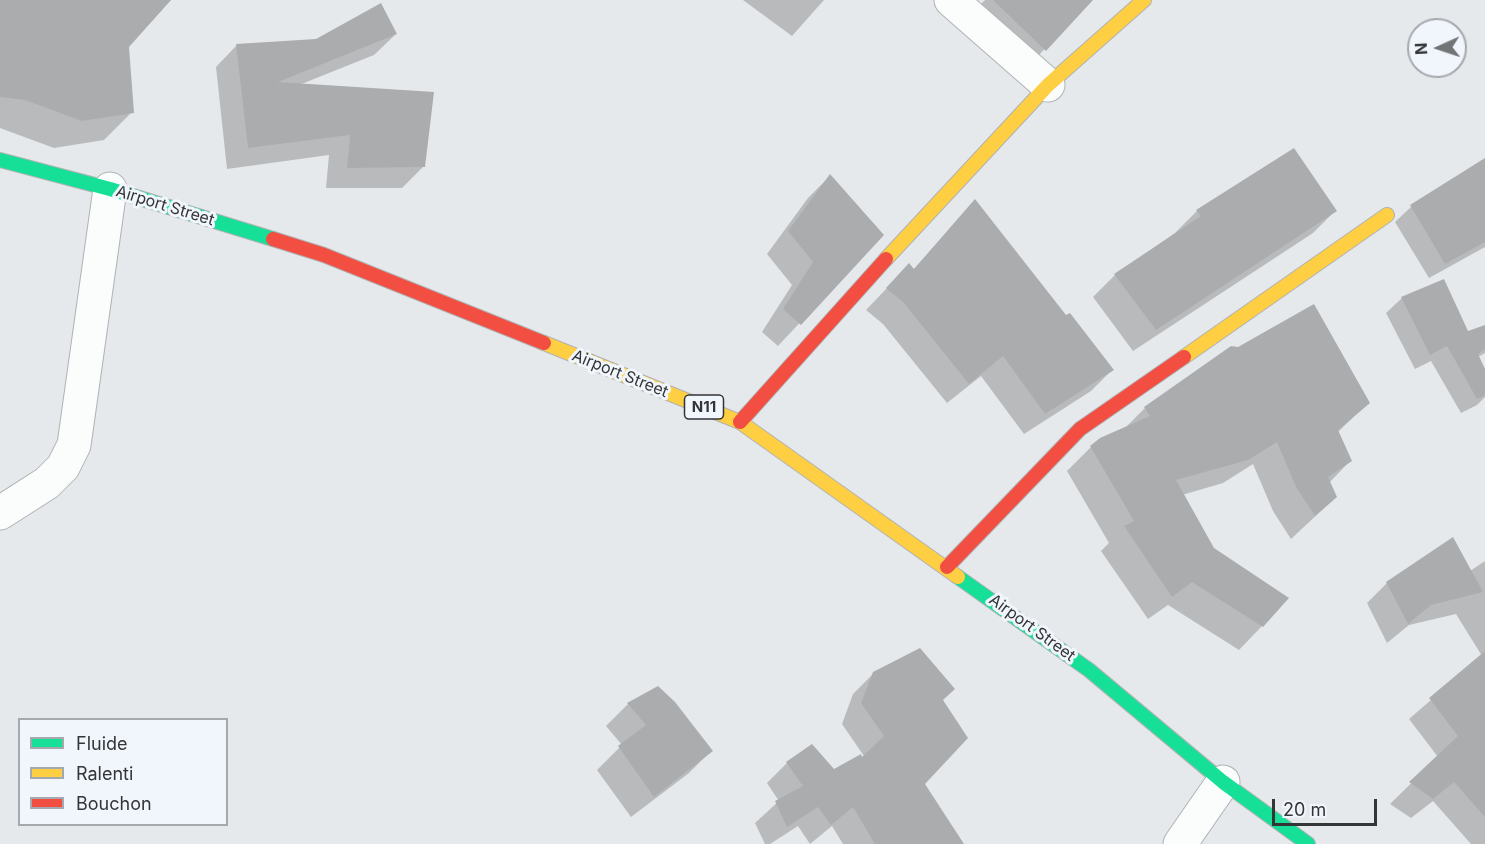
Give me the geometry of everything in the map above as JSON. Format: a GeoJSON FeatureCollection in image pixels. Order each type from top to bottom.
{"type":"FeatureCollection","features":[{"type":"Feature","properties":{"kind":"main road"},"geometry":{"type":"LineString","coordinates":[[740,422],[835,315],[1048,85],[1144,0]]}},
{"type":"Feature","properties":{"kind":"main road","name":"Airport Street"},"geometry":{"type":"LineString","coordinates":[[0,160],[110,189],[324,255],[740,422],[1089,670],[1223,782],[1308,844]]}},
{"type":"Feature","properties":{"kind":"main road"},"geometry":{"type":"LineString","coordinates":[[947,567],[1080,429],[1387,215]]}},
{"type":"Feature","properties":{"kind":"street"},"geometry":{"type":"LineString","coordinates":[[951,0],[1048,85]]}},
{"type":"Feature","properties":{"kind":"street"},"geometry":{"type":"LineString","coordinates":[[0,513],[47,483],[63,467],[74,446],[110,189]]}},
{"type":"Feature","properties":{"kind":"street"},"geometry":{"type":"LineString","coordinates":[[1180,844],[1223,782]]}},
{"type":"Feature","properties":{"kind":"building"},"geometry":{"type":"Polygon","coordinates":[[[0,0],[171,0],[129,47],[134,113],[82,121],[25,100],[0,97],[0,0]]]}},
{"type":"Feature","properties":{"kind":"building"},"geometry":{"type":"Polygon","coordinates":[[[993,0],[1093,0],[1046,51],[993,0]]]}},
{"type":"Feature","properties":{"kind":"building"},"geometry":{"type":"Polygon","coordinates":[[[381,3],[397,34],[278,82],[434,92],[425,167],[347,168],[350,135],[248,148],[236,44],[316,39],[381,3]]]}},
{"type":"Feature","properties":{"kind":"building"},"geometry":{"type":"Polygon","coordinates":[[[1294,148],[1337,211],[1156,330],[1114,274],[1201,216],[1196,210],[1294,148]]]}},
{"type":"Feature","properties":{"kind":"building"},"geometry":{"type":"Polygon","coordinates":[[[1485,158],[1485,242],[1445,264],[1410,205],[1485,158]]]}},
{"type":"Feature","properties":{"kind":"building"},"geometry":{"type":"Polygon","coordinates":[[[830,174],[884,235],[801,325],[783,309],[813,262],[788,231],[830,174]]]}},
{"type":"Feature","properties":{"kind":"building"},"geometry":{"type":"Polygon","coordinates":[[[975,199],[1066,315],[1070,313],[1114,370],[1045,414],[1003,356],[969,384],[904,303],[886,288],[909,263],[914,269],[975,199]]]}},
{"type":"Feature","properties":{"kind":"building"},"geometry":{"type":"Polygon","coordinates":[[[1444,279],[1468,331],[1485,325],[1485,349],[1478,354],[1485,369],[1485,395],[1477,399],[1447,346],[1430,355],[1401,297],[1444,279]]]}},
{"type":"Feature","properties":{"kind":"building"},"geometry":{"type":"Polygon","coordinates":[[[1314,304],[1370,403],[1338,430],[1352,461],[1328,477],[1337,497],[1315,516],[1296,487],[1277,442],[1248,460],[1176,480],[1214,548],[1289,598],[1263,627],[1192,582],[1172,597],[1124,526],[1134,521],[1090,446],[1100,438],[1150,416],[1144,407],[1231,346],[1238,347],[1314,304]]]}},
{"type":"Feature","properties":{"kind":"building"},"geometry":{"type":"Polygon","coordinates":[[[1453,537],[1483,592],[1431,605],[1408,624],[1386,582],[1453,537]]]}},
{"type":"Feature","properties":{"kind":"building"},"geometry":{"type":"Polygon","coordinates":[[[920,648],[955,689],[943,700],[968,738],[925,784],[964,844],[875,844],[853,807],[831,825],[818,807],[787,827],[775,801],[803,786],[786,762],[812,744],[834,769],[861,754],[862,757],[884,736],[861,703],[873,672],[920,648]]]}},
{"type":"Feature","properties":{"kind":"building"},"geometry":{"type":"Polygon","coordinates":[[[1485,651],[1485,817],[1454,782],[1433,799],[1409,782],[1458,736],[1429,698],[1485,651]]]}},
{"type":"Feature","properties":{"kind":"building"},"geometry":{"type":"Polygon","coordinates":[[[658,686],[675,702],[713,751],[654,797],[618,746],[646,725],[627,703],[658,686]]]}},
{"type":"Feature","properties":{"kind":"traffic: fast"},"geometry":{"type":"LineString","coordinates":[[0,160],[110,189],[273,239]]}},
{"type":"Feature","properties":{"kind":"traffic: fast"},"geometry":{"type":"LineString","coordinates":[[958,577],[1089,670],[1223,782],[1308,844]]}},
{"type":"Feature","properties":{"kind":"traffic: slow"},"geometry":{"type":"LineString","coordinates":[[886,259],[1048,85],[1144,0]]}},
{"type":"Feature","properties":{"kind":"traffic: slow"},"geometry":{"type":"LineString","coordinates":[[1184,357],[1387,215]]}},
{"type":"Feature","properties":{"kind":"traffic: slow"},"geometry":{"type":"LineString","coordinates":[[544,343],[740,422],[958,577]]}},
{"type":"Feature","properties":{"kind":"traffic: jam"},"geometry":{"type":"LineString","coordinates":[[273,239],[324,255],[544,343]]}},
{"type":"Feature","properties":{"kind":"traffic: jam"},"geometry":{"type":"LineString","coordinates":[[740,422],[886,259]]}},
{"type":"Feature","properties":{"kind":"traffic: jam"},"geometry":{"type":"LineString","coordinates":[[947,567],[1080,429],[1184,357]]}}]}
